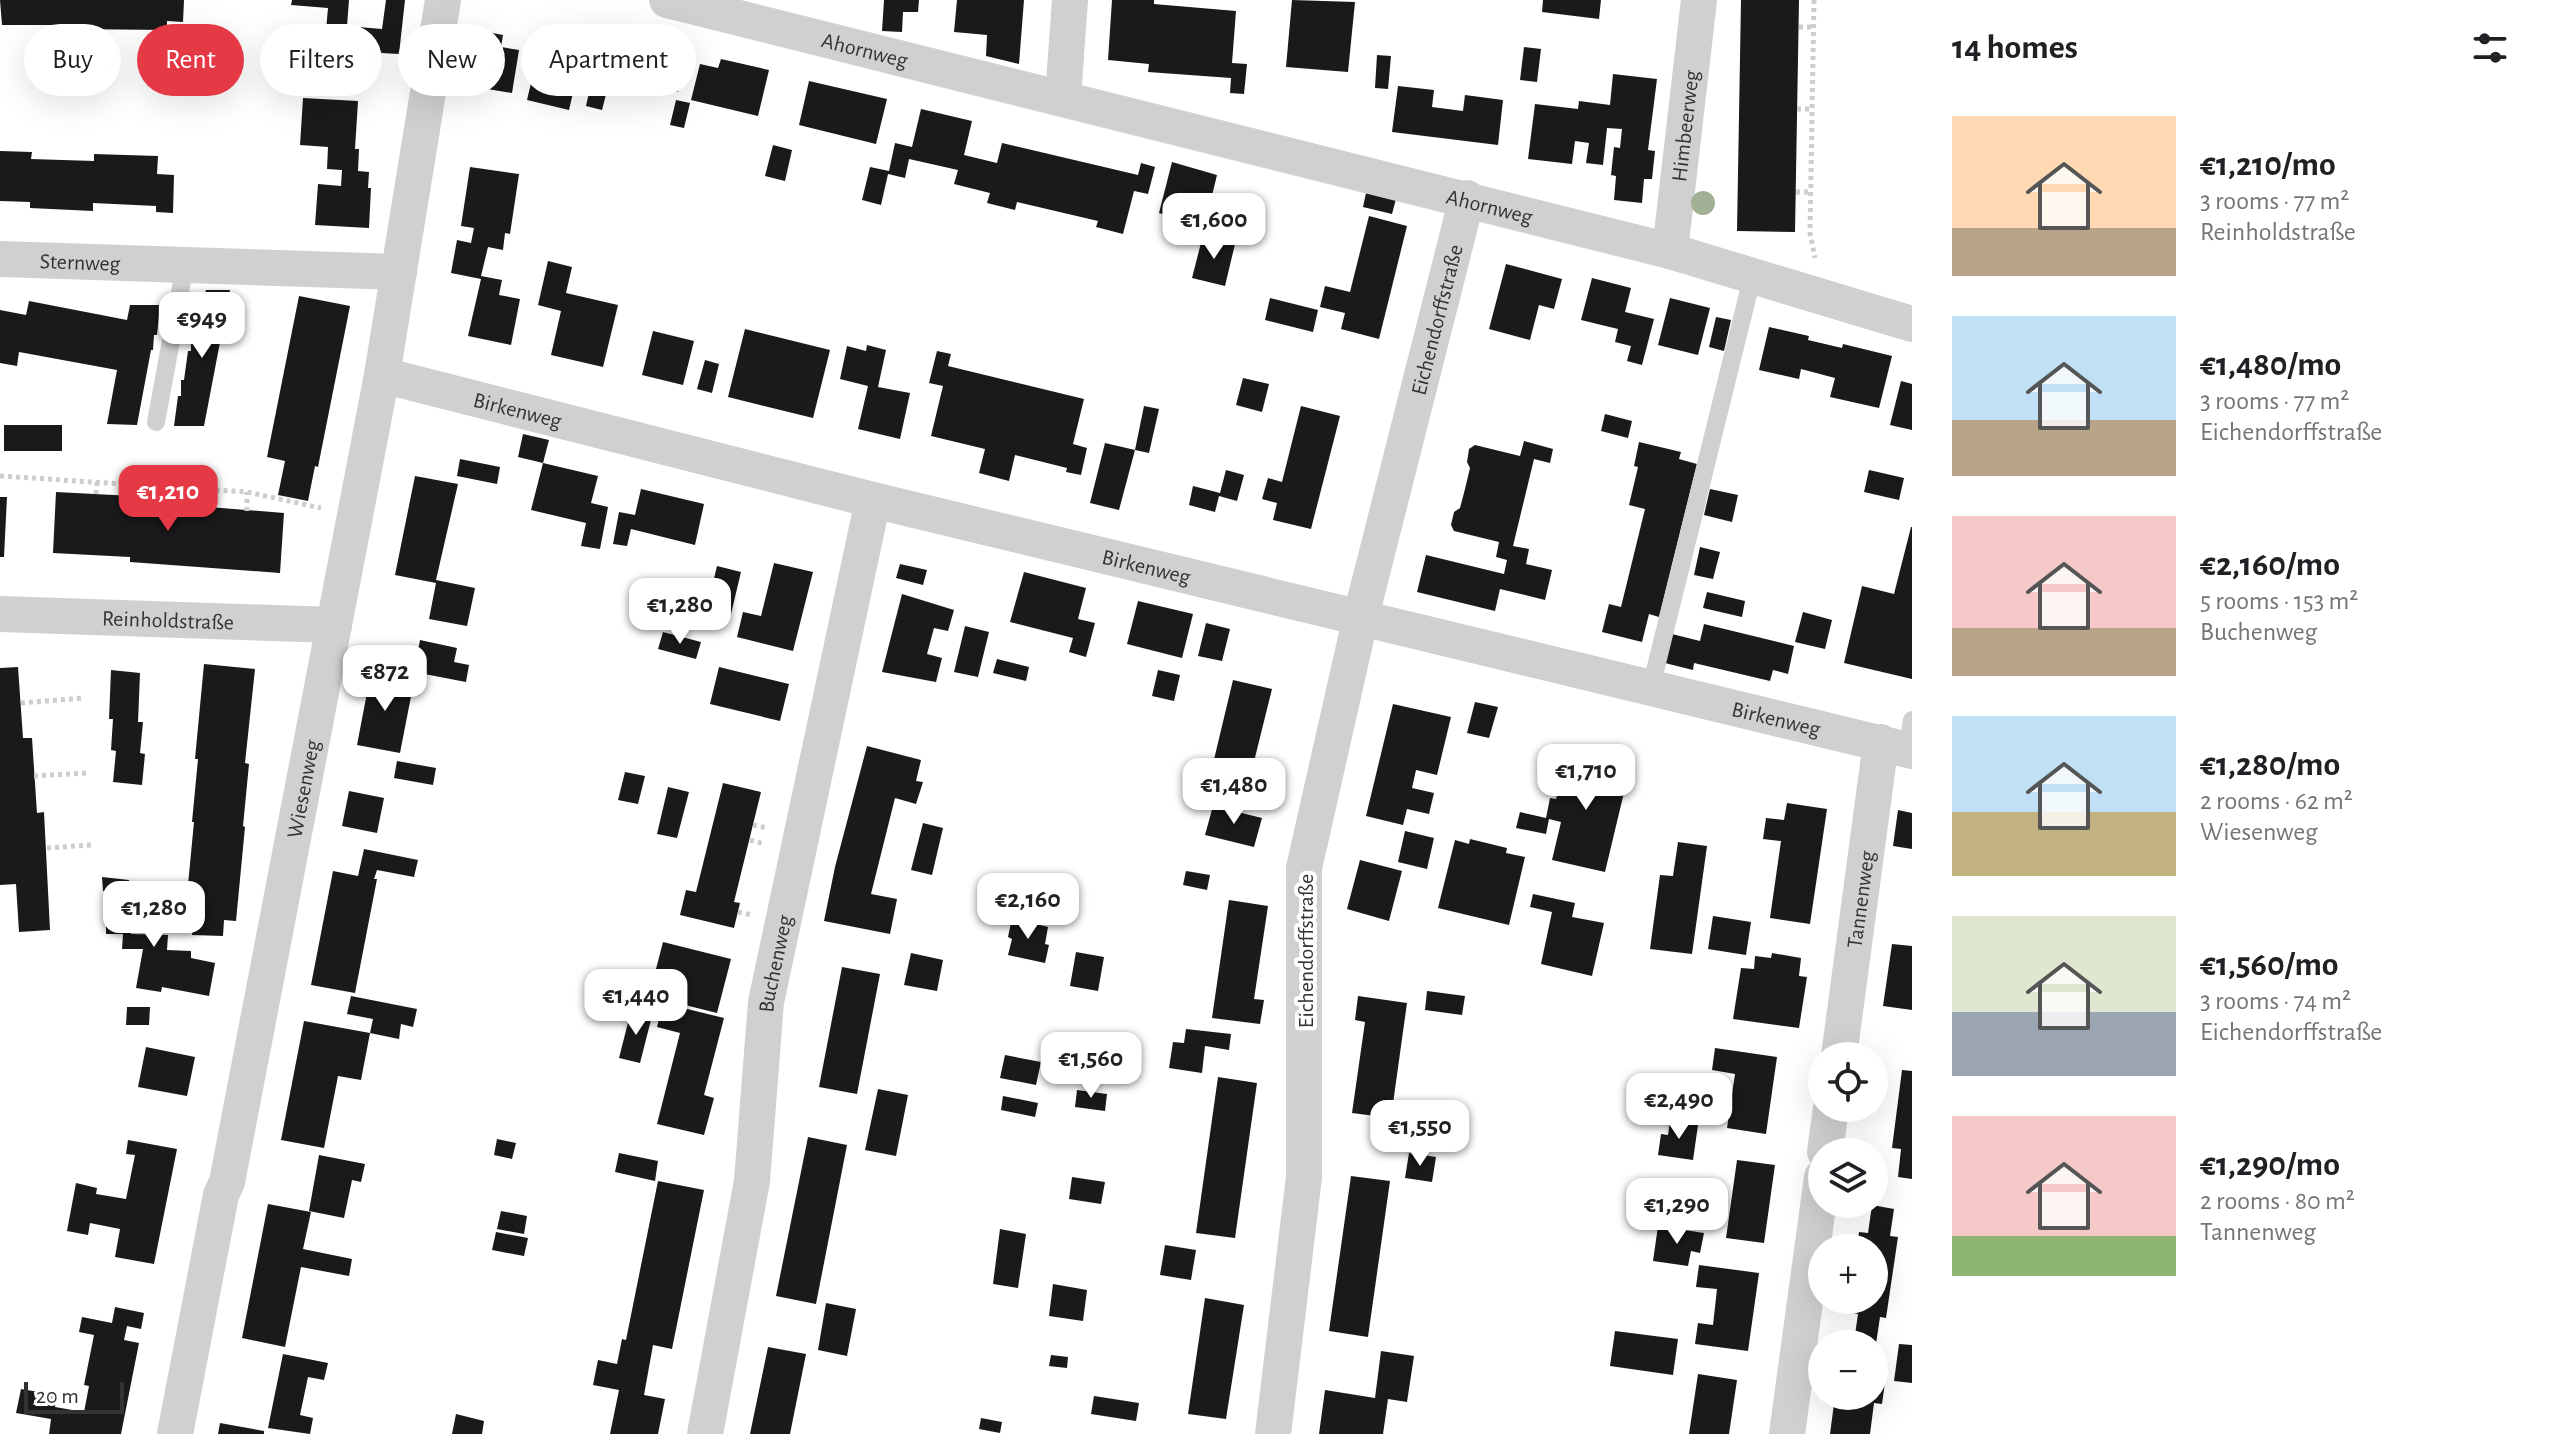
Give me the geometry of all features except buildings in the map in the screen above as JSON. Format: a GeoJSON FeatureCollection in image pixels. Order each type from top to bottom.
{"type":"FeatureCollection","features":[{"type":"Feature","properties":{"kind":"street","name":"Wiesenweg"},"geometry":{"type":"LineString","coordinates":[[175,1434],[221,1195],[227,1182],[382,375],[443,0]]}},
{"type":"Feature","properties":{"kind":"street","name":"Ahornweg"},"geometry":{"type":"LineString","coordinates":[[667,0],[1467,198],[1753,274],[1912,324]]}},
{"type":"Feature","properties":{"kind":"street"},"geometry":{"type":"LineString","coordinates":[[1063,97],[1070,0]]}},
{"type":"Feature","properties":{"kind":"street","name":"Himbeerweg"},"geometry":{"type":"LineString","coordinates":[[1670,251],[1699,0]]}},
{"type":"Feature","properties":{"kind":"street","name":"Eichendorffstraße"},"geometry":{"type":"LineString","coordinates":[[1273,1434],[1304,1177],[1304,868],[1361,616],[1467,198]]}},
{"type":"Feature","properties":{"kind":"street","name":"Sternweg"},"geometry":{"type":"LineString","coordinates":[[0,259],[399,272]]}},
{"type":"Feature","properties":{"kind":"street","name":"Birkenweg"},"geometry":{"type":"LineString","coordinates":[[382,375],[873,500],[1651,687],[1903,741]]}},
{"type":"Feature","properties":{"kind":"street","name":"Buchenweg"},"geometry":{"type":"LineString","coordinates":[[705,1434],[752,1181],[766,1002],[873,500]]}},
{"type":"Feature","properties":{"kind":"street","name":"Reinholdstraße"},"geometry":{"type":"LineString","coordinates":[[0,614],[334,625]]}},
{"type":"Feature","properties":{"kind":"street","name":"Tannenweg"},"geometry":{"type":"LineString","coordinates":[[1842,1042],[1903,741]]}},
{"type":"Feature","properties":{"kind":"street"},"geometry":{"type":"LineString","coordinates":[[1787,1434],[1816,1218]]}},
{"type":"Feature","properties":{"kind":"lane"},"geometry":{"type":"LineString","coordinates":[[156,422],[185,265]]}},
{"type":"Feature","properties":{"kind":"lane"},"geometry":{"type":"LineString","coordinates":[[1651,687],[1753,274]]}},
{"type":"Feature","properties":{"kind":"path"},"geometry":{"type":"LineString","coordinates":[[1810,233],[1814,0]]}},
{"type":"Feature","properties":{"kind":"path"},"geometry":{"type":"LineString","coordinates":[[1799,27],[1814,27]]}},
{"type":"Feature","properties":{"kind":"path"},"geometry":{"type":"LineString","coordinates":[[1797,109],[1812,109]]}},
{"type":"Feature","properties":{"kind":"path"},"geometry":{"type":"LineString","coordinates":[[1796,192],[1811,192]]}},
{"type":"Feature","properties":{"kind":"path"},"geometry":{"type":"LineString","coordinates":[[0,476],[247,492],[355,516]]}},
{"type":"Feature","properties":{"kind":"path"},"geometry":{"type":"LineString","coordinates":[[96,494],[97,482]]}},
{"type":"Feature","properties":{"kind":"path"},"geometry":{"type":"LineString","coordinates":[[171,487],[171,504]]}},
{"type":"Feature","properties":{"kind":"path"},"geometry":{"type":"LineString","coordinates":[[247,492],[247,511]]}},
{"type":"Feature","properties":{"kind":"path"},"geometry":{"type":"LineString","coordinates":[[21,703],[83,698]]}},
{"type":"Feature","properties":{"kind":"path"},"geometry":{"type":"LineString","coordinates":[[34,776],[87,773]]}},
{"type":"Feature","properties":{"kind":"path"},"geometry":{"type":"LineString","coordinates":[[47,848],[91,845]]}}]}
